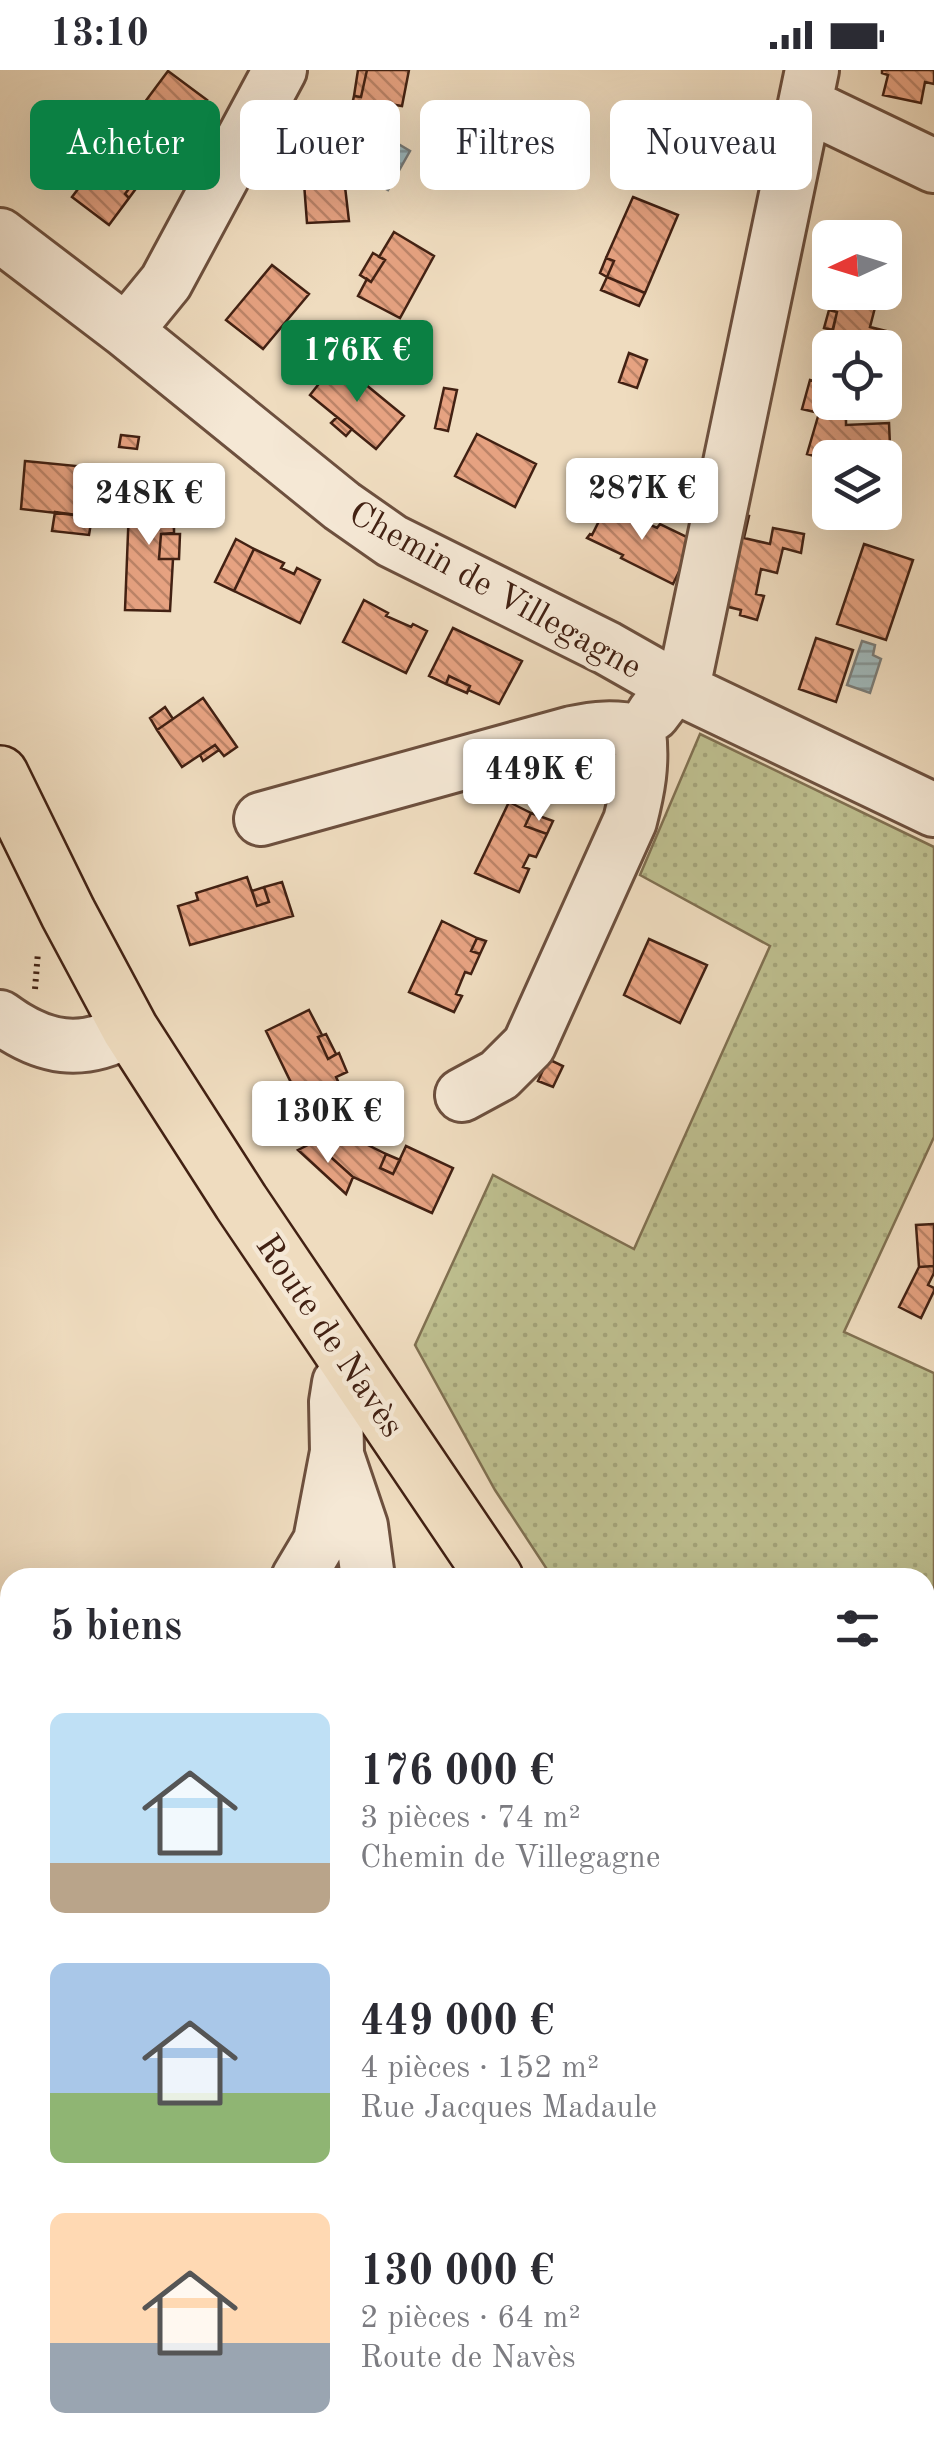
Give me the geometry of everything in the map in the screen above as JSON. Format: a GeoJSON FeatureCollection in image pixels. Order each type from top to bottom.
{"type":"FeatureCollection","features":[{"type":"Feature","properties":{"kind":"main road","name":"Route de Navès"},"geometry":{"type":"LineString","coordinates":[[0,774],[130,1029],[241,1202],[487,1568]]}},
{"type":"Feature","properties":{"kind":"street"},"geometry":{"type":"LineString","coordinates":[[126,331],[166,282],[280,70]]}},
{"type":"Feature","properties":{"kind":"street"},"geometry":{"type":"LineString","coordinates":[[808,88],[817,110],[934,166]]}},
{"type":"Feature","properties":{"kind":"street"},"geometry":{"type":"LineString","coordinates":[[462,1095],[499,1075],[528,1045],[630,821],[641,772],[639,732],[687,669],[808,88]]}},
{"type":"Feature","properties":{"kind":"street","name":"Chemin de Villegagne"},"geometry":{"type":"LineString","coordinates":[[0,235],[392,541],[607,648],[674,686],[934,810]]}},
{"type":"Feature","properties":{"kind":"street"},"geometry":{"type":"LineString","coordinates":[[261,819],[572,733],[620,727],[639,732]]}},
{"type":"Feature","properties":{"kind":"street"},"geometry":{"type":"LineString","coordinates":[[0,1017],[22,1034],[69,1046],[93,1045],[130,1029]]}},
{"type":"Feature","properties":{"kind":"street"},"geometry":{"type":"LineString","coordinates":[[304,1568],[320,1541],[337,1452],[336,1402],[340,1384],[356,1370]]}},
{"type":"Feature","properties":{"kind":"street"},"geometry":{"type":"LineString","coordinates":[[337,1452],[361,1526],[367,1568]]}},
{"type":"Feature","properties":{"kind":"green space"},"geometry":{"type":"Polygon","coordinates":[[[700,734],[934,847],[934,1137],[844,1332],[934,1373],[934,1568],[546,1568],[495,1490],[415,1345],[493,1175],[634,1249],[770,946],[640,875],[700,734]]]}},
{"type":"Feature","properties":{"kind":"water"},"geometry":{"type":"Polygon","coordinates":[[[400,145],[410,151],[400,169],[400,145]]]}},
{"type":"Feature","properties":{"kind":"water"},"geometry":{"type":"Polygon","coordinates":[[[862,641],[875,645],[873,655],[881,659],[870,693],[847,685],[862,641]]]}},
{"type":"Feature","properties":{"kind":"building"},"geometry":{"type":"Polygon","coordinates":[[[358,70],[367,70],[361,97],[354,96],[358,70]]]}},
{"type":"Feature","properties":{"kind":"building"},"geometry":{"type":"Polygon","coordinates":[[[367,70],[409,70],[402,106],[400,100],[353,100],[354,96],[361,97],[367,70]]]}},
{"type":"Feature","properties":{"kind":"building"},"geometry":{"type":"Polygon","coordinates":[[[882,70],[934,70],[934,84],[925,82],[921,103],[883,95],[888,75],[882,70]]]}},
{"type":"Feature","properties":{"kind":"building"},"geometry":{"type":"Polygon","coordinates":[[[168,71],[207,100],[146,100],[168,71]]]}},
{"type":"Feature","properties":{"kind":"building"},"geometry":{"type":"Polygon","coordinates":[[[77,190],[128,190],[125,194],[129,198],[109,225],[72,197],[77,190]]]}},
{"type":"Feature","properties":{"kind":"building"},"geometry":{"type":"Polygon","coordinates":[[[305,190],[345,190],[349,221],[307,223],[305,190]]]}},
{"type":"Feature","properties":{"kind":"building"},"geometry":{"type":"Polygon","coordinates":[[[633,197],[678,215],[645,293],[607,277],[614,261],[606,258],[633,197]]]}},
{"type":"Feature","properties":{"kind":"building"},"geometry":{"type":"Polygon","coordinates":[[[394,232],[434,256],[400,318],[358,296],[385,260],[379,257],[394,232]]]}},
{"type":"Feature","properties":{"kind":"building"},"geometry":{"type":"Polygon","coordinates":[[[373,253],[385,260],[371,282],[360,275],[373,253]]]}},
{"type":"Feature","properties":{"kind":"building"},"geometry":{"type":"Polygon","coordinates":[[[606,258],[614,261],[607,277],[600,273],[606,258]]]}},
{"type":"Feature","properties":{"kind":"building"},"geometry":{"type":"Polygon","coordinates":[[[272,265],[309,294],[263,349],[226,320],[272,265]]]}},
{"type":"Feature","properties":{"kind":"building"},"geometry":{"type":"Polygon","coordinates":[[[607,277],[645,293],[639,306],[601,290],[607,277]]]}},
{"type":"Feature","properties":{"kind":"building"},"geometry":{"type":"Polygon","coordinates":[[[829,310],[874,310],[870,327],[882,330],[832,330],[837,312],[829,310]]]}},
{"type":"Feature","properties":{"kind":"building"},"geometry":{"type":"Polygon","coordinates":[[[829,310],[837,312],[833,330],[824,328],[829,310]]]}},
{"type":"Feature","properties":{"kind":"building"},"geometry":{"type":"Polygon","coordinates":[[[629,353],[647,360],[637,388],[619,382],[629,353]]]}},
{"type":"Feature","properties":{"kind":"building"},"geometry":{"type":"Polygon","coordinates":[[[337,361],[404,416],[376,449],[310,395],[337,361]]]}},
{"type":"Feature","properties":{"kind":"building"},"geometry":{"type":"Polygon","coordinates":[[[810,380],[812,380],[812,411],[802,409],[810,380]]]}},
{"type":"Feature","properties":{"kind":"building"},"geometry":{"type":"Polygon","coordinates":[[[444,388],[457,390],[448,431],[435,428],[444,388]]]}},
{"type":"Feature","properties":{"kind":"building"},"geometry":{"type":"Polygon","coordinates":[[[337,417],[352,429],[346,436],[331,423],[337,417]]]}},
{"type":"Feature","properties":{"kind":"building"},"geometry":{"type":"Polygon","coordinates":[[[817,420],[846,420],[846,425],[889,423],[890,440],[812,440],[812,455],[807,454],[817,420]]]}},
{"type":"Feature","properties":{"kind":"building"},"geometry":{"type":"Polygon","coordinates":[[[477,434],[536,464],[515,507],[455,476],[477,434]]]}},
{"type":"Feature","properties":{"kind":"building"},"geometry":{"type":"Polygon","coordinates":[[[121,435],[139,437],[137,449],[119,447],[121,435]]]}},
{"type":"Feature","properties":{"kind":"building"},"geometry":{"type":"Polygon","coordinates":[[[25,461],[97,468],[92,517],[21,509],[25,461]]]}},
{"type":"Feature","properties":{"kind":"building"},"geometry":{"type":"Polygon","coordinates":[[[130,482],[169,483],[168,504],[174,504],[174,533],[161,534],[159,559],[173,559],[170,611],[125,610],[130,482]]]}},
{"type":"Feature","properties":{"kind":"building"},"geometry":{"type":"Polygon","coordinates":[[[605,503],[657,528],[660,524],[689,538],[685,546],[690,549],[673,584],[587,538],[592,535],[605,503]]]}},
{"type":"Feature","properties":{"kind":"building"},"geometry":{"type":"Polygon","coordinates":[[[55,512],[92,517],[89,535],[52,531],[55,512]]]}},
{"type":"Feature","properties":{"kind":"building"},"geometry":{"type":"Polygon","coordinates":[[[745,515],[749,516],[744,538],[770,544],[773,528],[804,534],[801,553],[783,548],[777,573],[761,569],[756,594],[764,596],[757,620],[740,615],[741,610],[716,604],[745,515]]]}},
{"type":"Feature","properties":{"kind":"building"},"geometry":{"type":"Polygon","coordinates":[[[161,534],[180,534],[179,559],[159,559],[161,534]]]}},
{"type":"Feature","properties":{"kind":"building"},"geometry":{"type":"Polygon","coordinates":[[[236,539],[254,549],[234,591],[215,582],[236,539]]]}},
{"type":"Feature","properties":{"kind":"building"},"geometry":{"type":"Polygon","coordinates":[[[864,544],[913,560],[886,640],[837,624],[864,544]]]}},
{"type":"Feature","properties":{"kind":"building"},"geometry":{"type":"Polygon","coordinates":[[[254,549],[284,563],[281,568],[294,574],[297,568],[320,580],[300,623],[234,591],[254,549]]]}},
{"type":"Feature","properties":{"kind":"building"},"geometry":{"type":"Polygon","coordinates":[[[364,600],[388,613],[386,616],[427,631],[406,673],[343,642],[364,600]]]}},
{"type":"Feature","properties":{"kind":"building"},"geometry":{"type":"Polygon","coordinates":[[[453,628],[522,661],[499,704],[449,676],[446,684],[429,676],[453,628]]]}},
{"type":"Feature","properties":{"kind":"building"},"geometry":{"type":"Polygon","coordinates":[[[816,638],[853,650],[836,702],[799,689],[816,638]]]}},
{"type":"Feature","properties":{"kind":"building"},"geometry":{"type":"Polygon","coordinates":[[[449,676],[470,686],[467,693],[446,684],[449,676]]]}},
{"type":"Feature","properties":{"kind":"building"},"geometry":{"type":"Polygon","coordinates":[[[203,698],[237,747],[224,756],[215,745],[182,767],[157,730],[203,698]]]}},
{"type":"Feature","properties":{"kind":"building"},"geometry":{"type":"Polygon","coordinates":[[[165,707],[173,719],[157,730],[150,718],[165,707]]]}},
{"type":"Feature","properties":{"kind":"building"},"geometry":{"type":"Polygon","coordinates":[[[215,745],[219,750],[203,761],[200,755],[215,745]]]}},
{"type":"Feature","properties":{"kind":"building"},"geometry":{"type":"Polygon","coordinates":[[[509,802],[531,813],[525,826],[547,834],[536,857],[529,855],[523,867],[529,869],[519,892],[475,873],[509,802]]]}},
{"type":"Feature","properties":{"kind":"building"},"geometry":{"type":"Polygon","coordinates":[[[531,813],[553,821],[547,834],[525,826],[531,813]]]}},
{"type":"Feature","properties":{"kind":"building"},"geometry":{"type":"Polygon","coordinates":[[[247,877],[257,906],[269,902],[264,887],[282,882],[293,916],[190,945],[178,906],[198,900],[196,893],[247,877]]]}},
{"type":"Feature","properties":{"kind":"building"},"geometry":{"type":"Polygon","coordinates":[[[264,887],[269,902],[257,906],[252,891],[264,887]]]}},
{"type":"Feature","properties":{"kind":"building"},"geometry":{"type":"Polygon","coordinates":[[[442,921],[477,938],[471,951],[480,954],[471,974],[465,972],[456,994],[462,996],[454,1012],[409,992],[442,921]]]}},
{"type":"Feature","properties":{"kind":"building"},"geometry":{"type":"Polygon","coordinates":[[[477,938],[486,941],[480,954],[471,951],[477,938]]]}},
{"type":"Feature","properties":{"kind":"building"},"geometry":{"type":"Polygon","coordinates":[[[649,939],[707,965],[680,1023],[624,995],[649,939]]]}},
{"type":"Feature","properties":{"kind":"building"},"geometry":{"type":"Polygon","coordinates":[[[309,1010],[322,1035],[318,1037],[328,1059],[339,1053],[347,1072],[336,1077],[349,1104],[305,1126],[290,1096],[296,1093],[266,1031],[309,1010]]]}},
{"type":"Feature","properties":{"kind":"building"},"geometry":{"type":"Polygon","coordinates":[[[326,1034],[336,1054],[328,1059],[318,1037],[326,1034]]]}},
{"type":"Feature","properties":{"kind":"building"},"geometry":{"type":"Polygon","coordinates":[[[548,1059],[563,1066],[553,1087],[538,1081],[548,1059]]]}},
{"type":"Feature","properties":{"kind":"building"},"geometry":{"type":"Polygon","coordinates":[[[346,1106],[354,1123],[316,1141],[309,1125],[346,1106]]]}},
{"type":"Feature","properties":{"kind":"building"},"geometry":{"type":"Polygon","coordinates":[[[355,1123],[368,1145],[386,1154],[380,1168],[393,1174],[406,1146],[453,1168],[432,1213],[353,1177],[314,1142],[355,1123]]]}},
{"type":"Feature","properties":{"kind":"building"},"geometry":{"type":"Polygon","coordinates":[[[314,1142],[353,1177],[346,1194],[298,1150],[314,1142]]]}},
{"type":"Feature","properties":{"kind":"building"},"geometry":{"type":"Polygon","coordinates":[[[386,1154],[400,1160],[393,1174],[380,1168],[386,1154]]]}},
{"type":"Feature","properties":{"kind":"building"},"geometry":{"type":"Polygon","coordinates":[[[934,1224],[934,1266],[919,1267],[916,1225],[934,1224]]]}},
{"type":"Feature","properties":{"kind":"building"},"geometry":{"type":"Polygon","coordinates":[[[934,1266],[928,1285],[934,1291],[921,1318],[899,1307],[919,1267],[934,1266]]]}}]}
